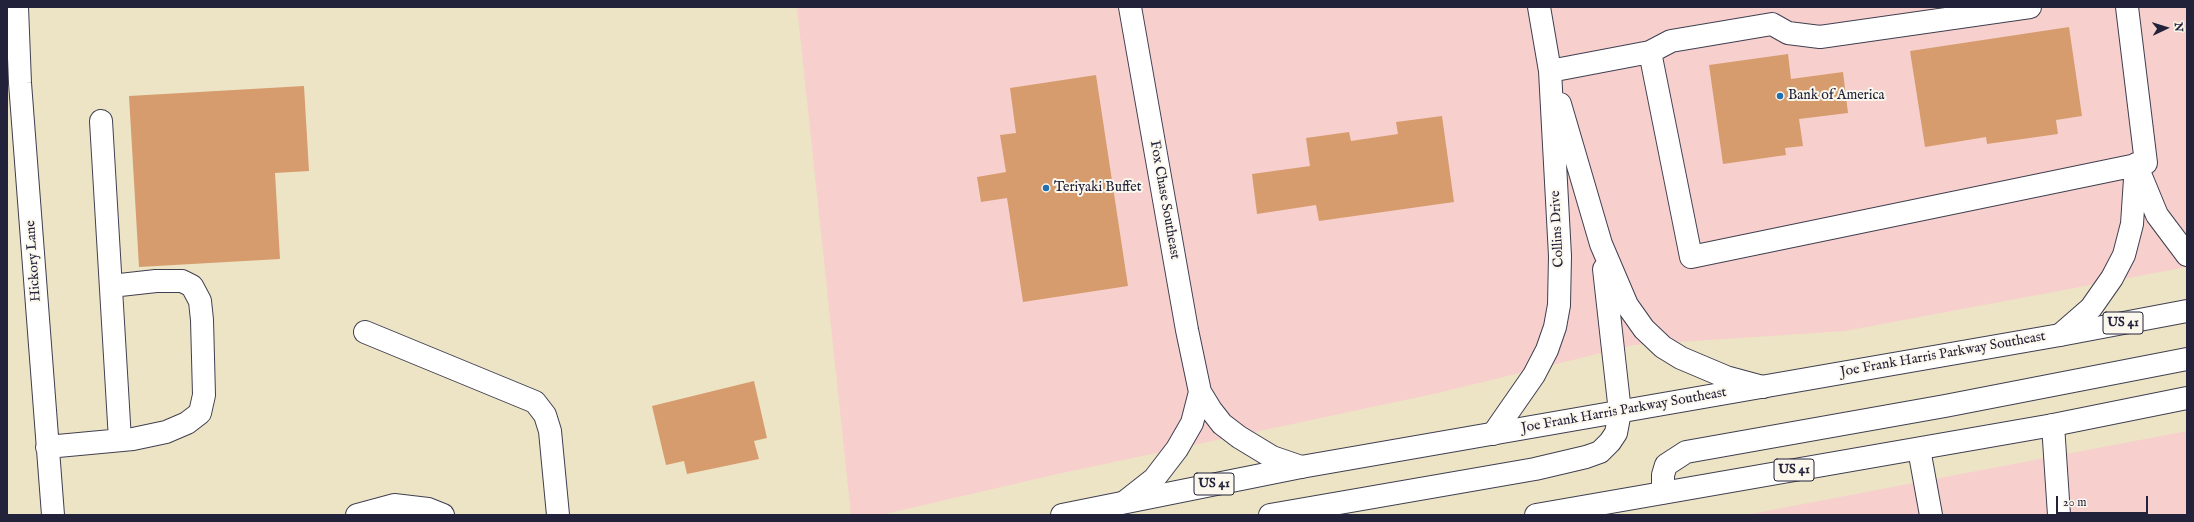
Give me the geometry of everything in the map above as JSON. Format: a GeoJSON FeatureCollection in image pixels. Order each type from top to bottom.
{"type":"FeatureCollection","features":[{"type":"Feature","properties":{"kind":"main road","name":"Hickory Lane"},"geometry":{"type":"LineString","coordinates":[[17,7],[14,83],[53,515]]}},
{"type":"Feature","properties":{"kind":"main road","name":"Fox Chase Southeast"},"geometry":{"type":"LineString","coordinates":[[1130,7],[1187,330],[1200,392],[1222,424],[1239,437],[1272,457],[1301,467]]}},
{"type":"Feature","properties":{"kind":"main road","name":"Collins Drive"},"geometry":{"type":"LineString","coordinates":[[1493,434],[1534,375],[1547,350],[1556,327],[1559,305],[1560,256],[1550,71],[1540,7]]}},
{"type":"Feature","properties":{"kind":"main road"},"geometry":{"type":"LineString","coordinates":[[1763,387],[1726,377],[1702,368],[1663,347],[1644,330],[1627,305],[1601,244],[1550,71],[1650,52],[1671,40],[1772,24],[1788,33],[1820,37],[2030,7]]}},
{"type":"Feature","properties":{"kind":"main road"},"geometry":{"type":"LineString","coordinates":[[1650,52],[1691,257],[2146,163],[2127,7]]}},
{"type":"Feature","properties":{"kind":"main road"},"geometry":{"type":"LineString","coordinates":[[102,121],[120,440]]}},
{"type":"Feature","properties":{"kind":"main road"},"geometry":{"type":"LineString","coordinates":[[2136,164],[2157,215],[2187,255]]}},
{"type":"Feature","properties":{"kind":"main road"},"geometry":{"type":"LineString","coordinates":[[2060,335],[2090,308],[2112,278],[2124,255],[2132,224],[2136,164]]}},
{"type":"Feature","properties":{"kind":"main road"},"geometry":{"type":"LineString","coordinates":[[1270,515],[1535,469],[1586,457],[1600,452],[1610,442],[1616,433],[1620,412],[1601,244]]}},
{"type":"Feature","properties":{"kind":"main road"},"geometry":{"type":"LineString","coordinates":[[48,447],[120,440],[166,432],[186,423],[200,413],[204,395],[202,320],[200,301],[192,286],[182,281],[156,281],[111,286]]}},
{"type":"Feature","properties":{"kind":"main road","name":"Joe Frank Harris Parkway Southeast"},"geometry":{"type":"LineString","coordinates":[[1062,515],[1301,467],[2060,335],[2187,310]]}},
{"type":"Feature","properties":{"kind":"main road"},"geometry":{"type":"LineString","coordinates":[[365,332],[535,402],[545,415],[550,431],[558,515]]}},
{"type":"Feature","properties":{"kind":"main road"},"geometry":{"type":"LineString","coordinates":[[1663,493],[1663,475],[1666,465],[1686,452],[1945,406],[2187,359]]}},
{"type":"Feature","properties":{"kind":"main road","name":"Fox Chase Southeast"},"geometry":{"type":"LineString","coordinates":[[1126,501],[1154,479],[1173,454],[1192,423],[1200,392]]}},
{"type":"Feature","properties":{"kind":"main road","name":"US 41"},"geometry":{"type":"LineString","coordinates":[[1536,515],[2053,425],[2187,398]]}},
{"type":"Feature","properties":{"kind":"main road"},"geometry":{"type":"LineString","coordinates":[[2164,403],[2187,410]]}},
{"type":"Feature","properties":{"kind":"main road"},"geometry":{"type":"LineString","coordinates":[[2053,425],[2059,515]]}},
{"type":"Feature","properties":{"kind":"main road"},"geometry":{"type":"LineString","coordinates":[[1919,449],[1931,515]]}},
{"type":"Feature","properties":{"kind":"main road"},"geometry":{"type":"LineString","coordinates":[[357,515],[394,505],[428,509],[442,515]]}},
{"type":"Feature","properties":{"kind":"shaded area"},"geometry":{"type":"Polygon","coordinates":[[[797,7],[2187,7],[2187,267],[1845,331],[1634,345],[1438,393],[1053,475],[881,515],[851,515],[797,7]]]}},
{"type":"Feature","properties":{"kind":"shaded area"},"geometry":{"type":"Polygon","coordinates":[[[2187,431],[2187,515],[1745,515],[2187,431]]]}},
{"type":"Feature","properties":{"kind":"building"},"geometry":{"type":"Polygon","coordinates":[[[2069,27],[2082,116],[2056,120],[2058,134],[1987,144],[1986,137],[1925,147],[1910,51],[2069,27]]]}},
{"type":"Feature","properties":{"kind":"building","name":"Bank of America"},"geometry":{"type":"Polygon","coordinates":[[[1788,54],[1791,79],[1843,72],[1848,113],[1799,119],[1803,146],[1785,148],[1786,155],[1723,164],[1709,65],[1788,54]]]}},
{"type":"Feature","properties":{"kind":"building","name":"Teriyaki Buffet"},"geometry":{"type":"Polygon","coordinates":[[[1096,75],[1128,286],[1023,302],[1007,198],[981,202],[977,177],[1006,172],[1000,135],[1016,133],[1010,88],[1096,75]]]}},
{"type":"Feature","properties":{"kind":"building"},"geometry":{"type":"Polygon","coordinates":[[[304,86],[309,171],[275,173],[280,259],[139,267],[129,96],[304,86]]]}},
{"type":"Feature","properties":{"kind":"building"},"geometry":{"type":"Polygon","coordinates":[[[1442,116],[1454,202],[1319,221],[1316,205],[1257,214],[1252,174],[1310,166],[1306,138],[1349,132],[1351,141],[1398,134],[1396,122],[1442,116]]]}},
{"type":"Feature","properties":{"kind":"building"},"geometry":{"type":"Polygon","coordinates":[[[754,381],[767,438],[754,441],[759,459],[687,474],[684,461],[666,465],[652,406],[754,381]]]}},
{"type":"Feature","properties":{"kind":"place","name":"Bank of America"},"geometry":{"type":"Point","coordinates":[1780,96]}},
{"type":"Feature","properties":{"kind":"place","name":"Teriyaki Buffet"},"geometry":{"type":"Point","coordinates":[1046,188]}}]}
